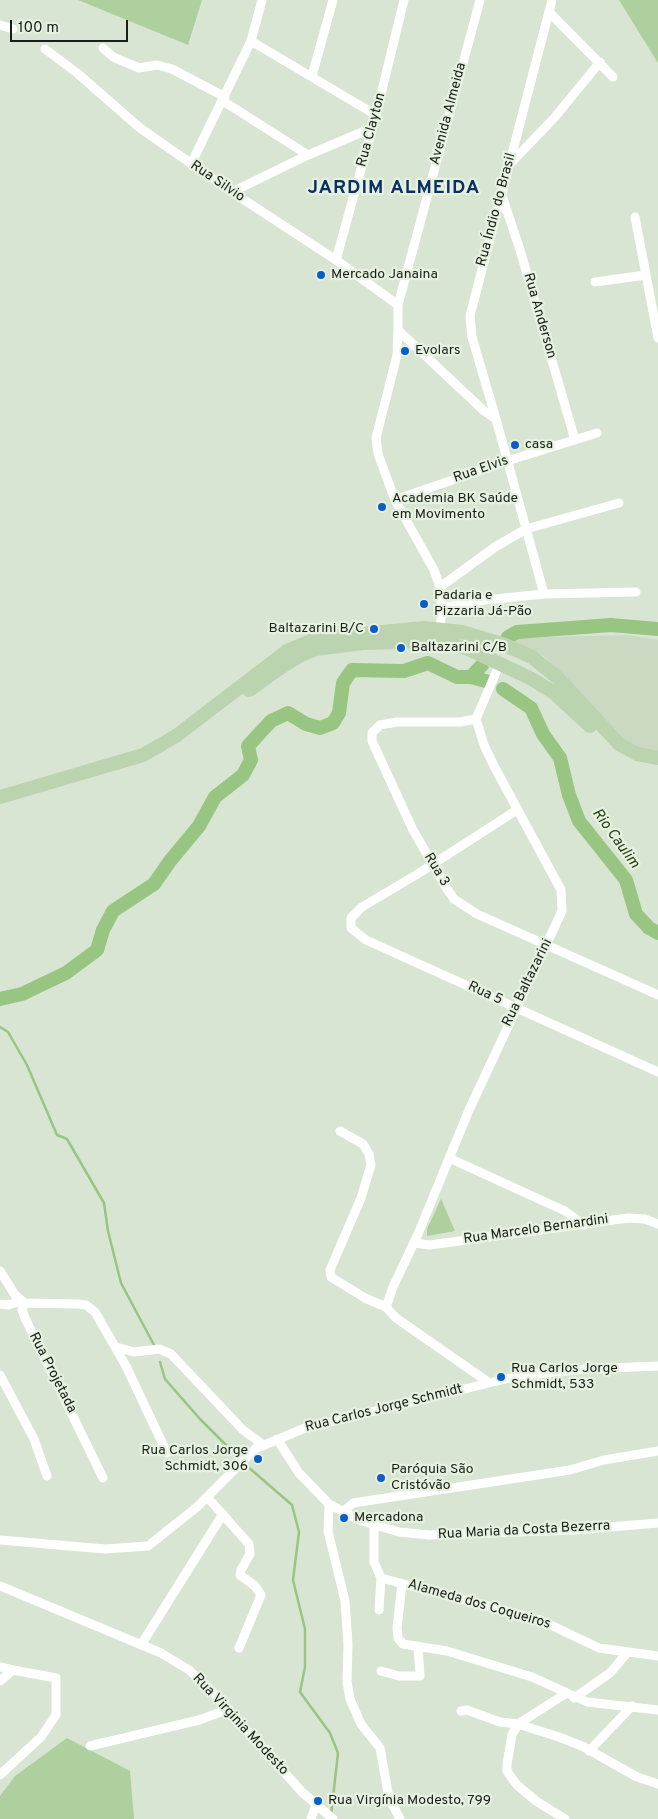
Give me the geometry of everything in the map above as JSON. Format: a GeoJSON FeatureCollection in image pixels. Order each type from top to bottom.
{"type":"FeatureCollection","features":[{"type":"Feature","properties":{"kind":"main road"},"geometry":{"type":"LineString","coordinates":[[0,796],[143,756],[176,736],[287,651],[318,638],[424,628],[443,634],[490,641],[532,657],[558,678],[619,744],[637,754],[658,758]]}},
{"type":"Feature","properties":{"kind":"main road"},"geometry":{"type":"LineString","coordinates":[[0,805],[141,765],[157,758],[178,745],[282,666],[301,655],[336,645],[406,640],[443,634],[530,678],[553,692],[611,748],[634,761],[658,765]]}},
{"type":"Feature","properties":{"kind":"main road"},"geometry":{"type":"LineString","coordinates":[[480,654],[484,645],[490,641]]}},
{"type":"Feature","properties":{"kind":"main road"},"geometry":{"type":"LineString","coordinates":[[530,678],[538,669],[538,662]]}},
{"type":"Feature","properties":{"kind":"street"},"geometry":{"type":"LineString","coordinates":[[191,164],[251,40],[262,0]]}},
{"type":"Feature","properties":{"kind":"street"},"geometry":{"type":"LineString","coordinates":[[312,76],[333,0]]}},
{"type":"Feature","properties":{"kind":"street","name":"Rua Clayton"},"geometry":{"type":"LineString","coordinates":[[336,260],[376,115],[404,0]]}},
{"type":"Feature","properties":{"kind":"street","name":"Avenida Almeida"},"geometry":{"type":"LineString","coordinates":[[398,330],[398,305],[480,0]]}},
{"type":"Feature","properties":{"kind":"street","name":"Rua Índio do Brasil"},"geometry":{"type":"LineString","coordinates":[[496,419],[469,326],[501,193],[552,0]]}},
{"type":"Feature","properties":{"kind":"street"},"geometry":{"type":"LineString","coordinates":[[549,12],[613,77]]}},
{"type":"Feature","properties":{"kind":"street"},"geometry":{"type":"LineString","coordinates":[[0,25],[13,29]]}},
{"type":"Feature","properties":{"kind":"street"},"geometry":{"type":"LineString","coordinates":[[251,40],[376,115]]}},
{"type":"Feature","properties":{"kind":"street"},"geometry":{"type":"LineString","coordinates":[[103,48],[113,57],[139,68],[157,65],[172,69],[224,99],[308,155]]}},
{"type":"Feature","properties":{"kind":"street","name":"Rua Silvio"},"geometry":{"type":"LineString","coordinates":[[45,49],[77,73],[140,128],[232,192],[336,260],[398,305]]}},
{"type":"Feature","properties":{"kind":"street"},"geometry":{"type":"LineString","coordinates":[[510,164],[555,117],[600,62]]}},
{"type":"Feature","properties":{"kind":"street"},"geometry":{"type":"LineString","coordinates":[[232,192],[308,155],[372,128]]}},
{"type":"Feature","properties":{"kind":"street","name":"Rua Anderson"},"geometry":{"type":"LineString","coordinates":[[501,193],[520,250],[575,440]]}},
{"type":"Feature","properties":{"kind":"street"},"geometry":{"type":"LineString","coordinates":[[635,217],[657,324],[658,338]]}},
{"type":"Feature","properties":{"kind":"street"},"geometry":{"type":"LineString","coordinates":[[595,282],[646,275]]}},
{"type":"Feature","properties":{"kind":"street"},"geometry":{"type":"LineString","coordinates":[[398,330],[483,410],[496,419],[544,594]]}},
{"type":"Feature","properties":{"kind":"street"},"geometry":{"type":"LineString","coordinates":[[398,330],[397,355],[376,438],[383,472],[395,500],[434,570],[440,587],[443,634]]}},
{"type":"Feature","properties":{"kind":"street","name":"Rua Elvis"},"geometry":{"type":"LineString","coordinates":[[395,500],[507,461],[597,433]]}},
{"type":"Feature","properties":{"kind":"street"},"geometry":{"type":"LineString","coordinates":[[440,587],[495,548],[526,529],[620,503]]}},
{"type":"Feature","properties":{"kind":"street"},"geometry":{"type":"LineString","coordinates":[[441,610],[485,600],[544,594],[636,592]]}},
{"type":"Feature","properties":{"kind":"street"},"geometry":{"type":"LineString","coordinates":[[476,718],[500,663]]}},
{"type":"Feature","properties":{"kind":"street","name":"Rua Baltazarini"},"geometry":{"type":"LineString","coordinates":[[386,1307],[392,1287],[414,1243],[469,1110],[562,911],[561,890],[484,745],[476,718]]}},
{"type":"Feature","properties":{"kind":"street","name":"Rua 3"},"geometry":{"type":"LineString","coordinates":[[476,718],[460,722],[397,722],[380,725],[372,733],[372,741],[431,864],[454,899],[463,906],[546,946],[658,995]]}},
{"type":"Feature","properties":{"kind":"street"},"geometry":{"type":"LineString","coordinates":[[431,864],[517,810]]}},
{"type":"Feature","properties":{"kind":"street","name":"Rua 5"},"geometry":{"type":"LineString","coordinates":[[431,864],[362,907],[351,918],[351,928],[360,937],[658,1072]]}},
{"type":"Feature","properties":{"kind":"street"},"geometry":{"type":"LineString","coordinates":[[340,1131],[363,1144],[369,1154],[371,1164],[361,1198],[330,1274],[333,1280],[386,1307],[396,1318],[488,1382]]}},
{"type":"Feature","properties":{"kind":"street"},"geometry":{"type":"LineString","coordinates":[[449,1158],[565,1211],[584,1225]]}},
{"type":"Feature","properties":{"kind":"street","name":"Rua Marcelo Bernardini"},"geometry":{"type":"LineString","coordinates":[[414,1243],[430,1245],[636,1218],[658,1224]]}},
{"type":"Feature","properties":{"kind":"street","name":"Rua Projetada"},"geometry":{"type":"LineString","coordinates":[[0,1272],[23,1302],[22,1310],[25,1318],[103,1478]]}},
{"type":"Feature","properties":{"kind":"street"},"geometry":{"type":"LineString","coordinates":[[0,1304],[58,1302],[86,1305],[95,1312],[126,1366],[167,1453]]}},
{"type":"Feature","properties":{"kind":"street"},"geometry":{"type":"LineString","coordinates":[[116,1347],[134,1352],[154,1348],[171,1354],[243,1430],[262,1444]]}},
{"type":"Feature","properties":{"kind":"street"},"geometry":{"type":"LineString","coordinates":[[126,1366],[134,1352]]}},
{"type":"Feature","properties":{"kind":"street","name":"Rua Carlos Jorge Schmidt"},"geometry":{"type":"LineString","coordinates":[[0,1540],[105,1549],[148,1546],[207,1497],[254,1449],[262,1444],[328,1421],[518,1376],[562,1371],[658,1366]]}},
{"type":"Feature","properties":{"kind":"street"},"geometry":{"type":"LineString","coordinates":[[0,1376],[36,1442],[47,1476]]}},
{"type":"Feature","properties":{"kind":"street","name":"Rua Maria da Costa Bezerra"},"geometry":{"type":"LineString","coordinates":[[277,1439],[299,1473],[329,1504],[343,1512],[399,1532],[429,1535],[574,1530],[658,1523]]}},
{"type":"Feature","properties":{"kind":"street"},"geometry":{"type":"LineString","coordinates":[[343,1512],[353,1503],[570,1470],[604,1460],[658,1451]]}},
{"type":"Feature","properties":{"kind":"street"},"geometry":{"type":"LineString","coordinates":[[207,1497],[250,1549],[240,1575],[255,1586],[261,1595],[239,1648]]}},
{"type":"Feature","properties":{"kind":"street"},"geometry":{"type":"LineString","coordinates":[[329,1504],[328,1531],[345,1601],[348,1644],[347,1682],[350,1699],[361,1724],[380,1748],[389,1798],[400,1819]]}},
{"type":"Feature","properties":{"kind":"street"},"geometry":{"type":"LineString","coordinates":[[141,1645],[223,1514]]}},
{"type":"Feature","properties":{"kind":"street"},"geometry":{"type":"LineString","coordinates":[[374,1524],[374,1562],[381,1578],[379,1610]]}},
{"type":"Feature","properties":{"kind":"street","name":"Alameda dos Coqueiros"},"geometry":{"type":"LineString","coordinates":[[381,1578],[540,1620],[599,1648],[626,1654],[658,1656]]}},
{"type":"Feature","properties":{"kind":"street"},"geometry":{"type":"LineString","coordinates":[[402,1584],[398,1638],[402,1644],[447,1651],[532,1677],[570,1696],[588,1702],[658,1710]]}},
{"type":"Feature","properties":{"kind":"street","name":"Rua Virginia Modesto"},"geometry":{"type":"LineString","coordinates":[[0,1586],[141,1645],[188,1670],[229,1709],[296,1785],[333,1819]]}},
{"type":"Feature","properties":{"kind":"street"},"geometry":{"type":"LineString","coordinates":[[381,1671],[414,1677],[420,1676],[418,1646]]}},
{"type":"Feature","properties":{"kind":"street"},"geometry":{"type":"LineString","coordinates":[[566,1819],[536,1801],[511,1778],[507,1764],[512,1735],[518,1724],[610,1673],[626,1654]]}},
{"type":"Feature","properties":{"kind":"street"},"geometry":{"type":"LineString","coordinates":[[0,1667],[56,1678],[56,1715],[42,1737],[0,1775]]}},
{"type":"Feature","properties":{"kind":"street"},"geometry":{"type":"LineString","coordinates":[[0,1681],[13,1670]]}},
{"type":"Feature","properties":{"kind":"street"},"geometry":{"type":"LineString","coordinates":[[590,1750],[632,1706]]}},
{"type":"Feature","properties":{"kind":"street"},"geometry":{"type":"LineString","coordinates":[[90,1746],[199,1720],[229,1709]]}},
{"type":"Feature","properties":{"kind":"street"},"geometry":{"type":"LineString","coordinates":[[461,1710],[468,1710],[500,1722],[518,1724],[559,1737],[590,1750],[637,1777],[658,1784]]}},
{"type":"Feature","properties":{"kind":"street"},"geometry":{"type":"LineString","coordinates":[[311,1819],[316,1804]]}},
{"type":"Feature","properties":{"kind":"shaded area"},"geometry":{"type":"Polygon","coordinates":[[[627,635],[658,640],[658,754],[624,742],[581,693],[544,656],[513,644],[516,638],[627,635]]]}},
{"type":"Feature","properties":{"kind":"green space"},"geometry":{"type":"Polygon","coordinates":[[[78,0],[202,0],[188,45],[78,0]]]}},
{"type":"Feature","properties":{"kind":"green space"},"geometry":{"type":"Polygon","coordinates":[[[619,0],[658,0],[658,63],[619,0]]]}},
{"type":"Feature","properties":{"kind":"green space"},"geometry":{"type":"Polygon","coordinates":[[[441,1199],[455,1231],[427,1236],[427,1229],[441,1199]]]}},
{"type":"Feature","properties":{"kind":"green space"},"geometry":{"type":"Polygon","coordinates":[[[67,1738],[130,1771],[134,1819],[0,1819],[0,1796],[15,1776],[67,1738]]]}},
{"type":"Feature","properties":{"kind":"waterway"},"geometry":{"type":"LineString","coordinates":[[508,637],[517,632],[611,625],[658,629]]}},
{"type":"Feature","properties":{"kind":"waterway"},"geometry":{"type":"LineString","coordinates":[[0,999],[22,994],[66,973],[97,950],[103,930],[113,911],[154,884],[199,826],[215,797],[243,775],[251,760],[248,746],[271,721],[288,713],[306,724],[320,728],[333,723],[339,713],[343,683],[352,670],[404,671],[428,663],[457,677],[471,677],[486,681]]}},
{"type":"Feature","properties":{"kind":"waterway"},"geometry":{"type":"LineString","coordinates":[[471,677],[482,665]]}},
{"type":"Feature","properties":{"kind":"waterway","name":"Rio Caulim"},"geometry":{"type":"LineString","coordinates":[[503,689],[531,708],[543,734],[560,758],[569,795],[579,821],[626,880],[636,914],[649,928],[658,933]]}},
{"type":"Feature","properties":{"kind":"waterway"},"geometry":{"type":"LineString","coordinates":[[0,1027],[8,1032],[27,1065],[57,1135],[67,1139],[104,1203],[108,1231],[121,1283],[154,1345]]}},
{"type":"Feature","properties":{"kind":"waterway"},"geometry":{"type":"LineString","coordinates":[[160,1362],[165,1379],[200,1419],[247,1466],[292,1505],[299,1532],[293,1580],[305,1629],[305,1667],[300,1692],[330,1733],[338,1753],[331,1815]]}},
{"type":"Feature","properties":{"kind":"place","name":"Mercado Janaina"},"geometry":{"type":"Point","coordinates":[321,275]}},
{"type":"Feature","properties":{"kind":"place","name":"Evolars"},"geometry":{"type":"Point","coordinates":[405,351]}},
{"type":"Feature","properties":{"kind":"place","name":"casa"},"geometry":{"type":"Point","coordinates":[515,445]}},
{"type":"Feature","properties":{"kind":"place","name":"Academia BK Saúde em Movimento"},"geometry":{"type":"Point","coordinates":[382,507]}},
{"type":"Feature","properties":{"kind":"place","name":"Padaria e Pizzaria Já-Pão"},"geometry":{"type":"Point","coordinates":[424,604]}},
{"type":"Feature","properties":{"kind":"place","name":"Baltazarini B/C"},"geometry":{"type":"Point","coordinates":[374,629]}},
{"type":"Feature","properties":{"kind":"place","name":"Baltazarini C/B"},"geometry":{"type":"Point","coordinates":[401,648]}},
{"type":"Feature","properties":{"kind":"place","name":"Rua Carlos Jorge Schmidt, 533"},"geometry":{"type":"Point","coordinates":[501,1377]}},
{"type":"Feature","properties":{"kind":"place","name":"Rua Carlos Jorge Schmidt, 306"},"geometry":{"type":"Point","coordinates":[258,1459]}},
{"type":"Feature","properties":{"kind":"place","name":"Paróquia São Cristóvão"},"geometry":{"type":"Point","coordinates":[381,1478]}},
{"type":"Feature","properties":{"kind":"place","name":"Mercadona"},"geometry":{"type":"Point","coordinates":[344,1518]}},
{"type":"Feature","properties":{"kind":"place","name":"Rua Virgínia Modesto, 799"},"geometry":{"type":"Point","coordinates":[318,1801]}},
{"type":"Feature","properties":{"kind":"district","name":"JARDIM ALMEIDA"},"geometry":{"type":"Point","coordinates":[394,189]}}]}
